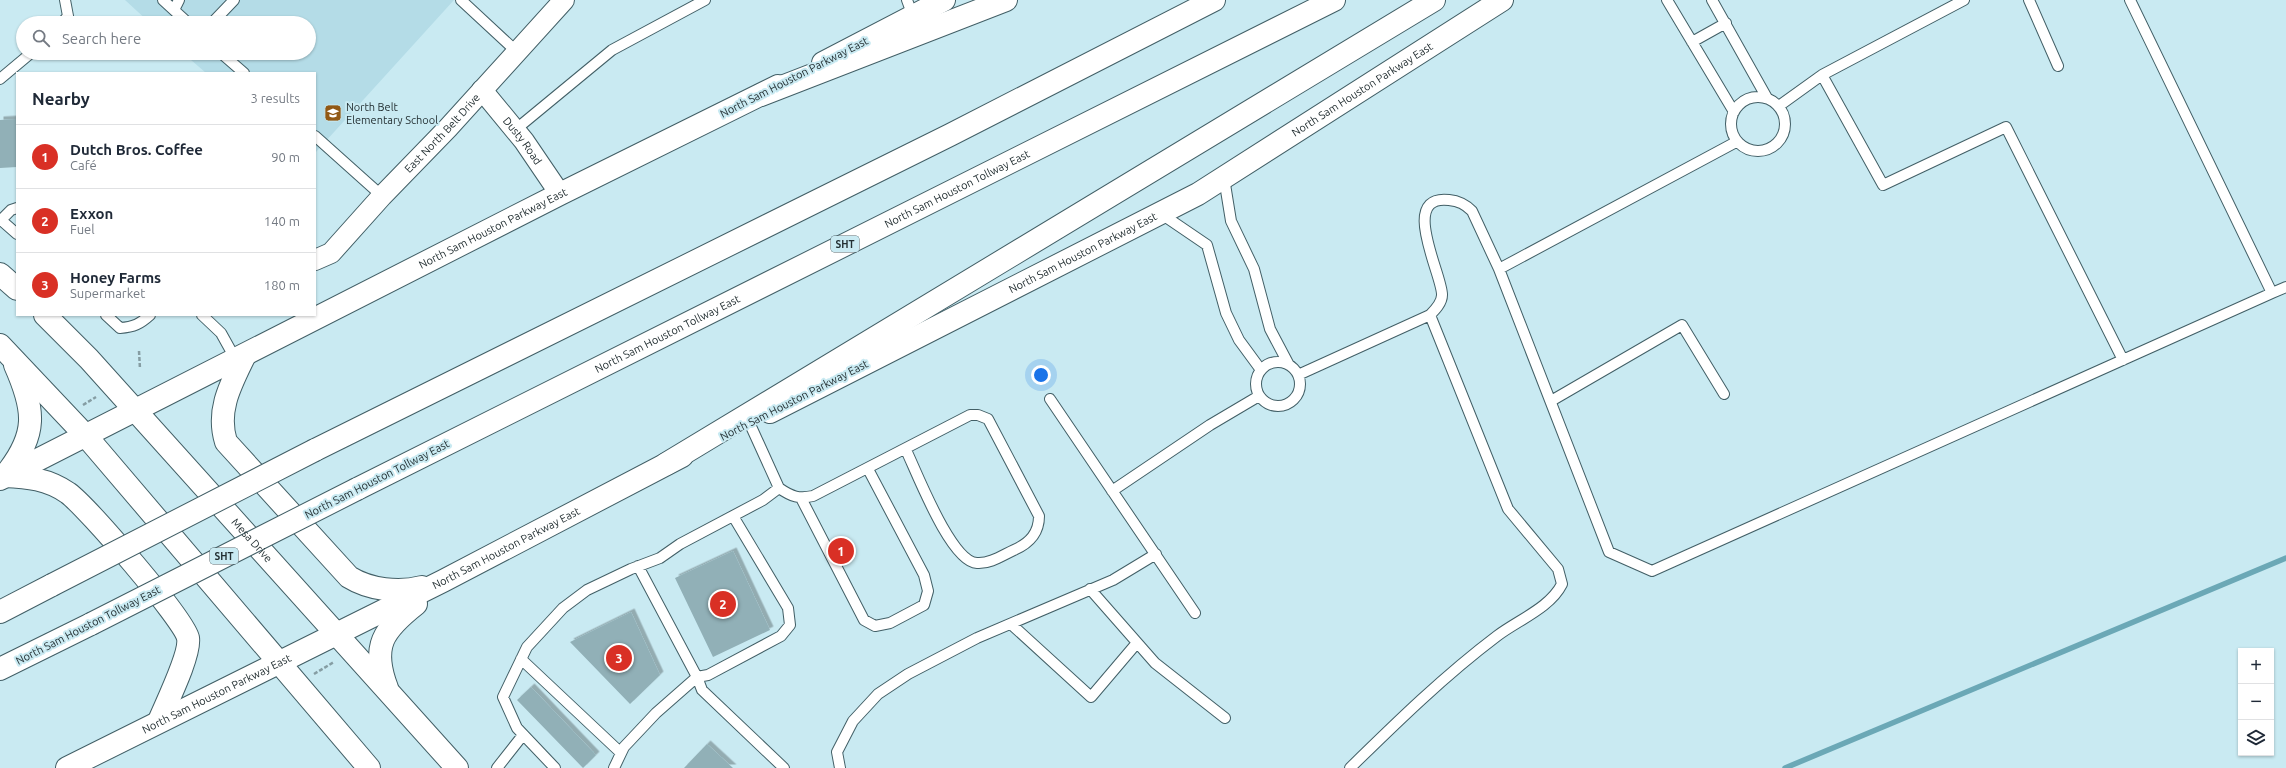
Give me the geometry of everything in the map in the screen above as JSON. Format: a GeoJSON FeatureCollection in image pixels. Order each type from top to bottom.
{"type":"FeatureCollection","features":[{"type":"Feature","properties":{"kind":"main road"},"geometry":{"type":"LineString","coordinates":[[913,16],[944,0]]}},
{"type":"Feature","properties":{"kind":"main road"},"geometry":{"type":"LineString","coordinates":[[913,16],[1006,0]]}},
{"type":"Feature","properties":{"kind":"main road"},"geometry":{"type":"LineString","coordinates":[[0,612],[315,450],[943,139],[1214,0]]}},
{"type":"Feature","properties":{"kind":"main road","name":"North Sam Houston Tollway East"},"geometry":{"type":"LineString","coordinates":[[0,669],[1334,0]]}},
{"type":"Feature","properties":{"kind":"main road"},"geometry":{"type":"LineString","coordinates":[[666,464],[1434,0]]}},
{"type":"Feature","properties":{"kind":"main road","name":"North Sam Houston Parkway East"},"geometry":{"type":"LineString","coordinates":[[67,768],[443,581],[666,464],[1198,194],[1502,0]]}},
{"type":"Feature","properties":{"kind":"main road","name":"North Sam Houston Parkway East"},"geometry":{"type":"LineString","coordinates":[[2,478],[560,194],[761,95],[913,16]]}},
{"type":"Feature","properties":{"kind":"main road"},"geometry":{"type":"LineString","coordinates":[[0,274],[16,288]]}},
{"type":"Feature","properties":{"kind":"main road","name":"Mesa Drive"},"geometry":{"type":"LineString","coordinates":[[46,316],[78,347],[335,635],[457,768]]}},
{"type":"Feature","properties":{"kind":"main road"},"geometry":{"type":"LineString","coordinates":[[6,351],[86,436],[281,662],[369,768]]}},
{"type":"Feature","properties":{"kind":"main road"},"geometry":{"type":"LineString","coordinates":[[2,478],[18,459],[28,440],[30,426],[28,403],[23,383],[6,351]]}},
{"type":"Feature","properties":{"kind":"main road"},"geometry":{"type":"LineString","coordinates":[[240,357],[230,387],[221,427],[226,442],[238,456],[338,566],[362,586],[412,590],[443,581]]}},
{"type":"Feature","properties":{"kind":"main road"},"geometry":{"type":"LineString","coordinates":[[2,478],[32,477],[50,483],[68,494],[100,526],[178,618],[188,638],[186,656],[159,721]]}},
{"type":"Feature","properties":{"kind":"main road"},"geometry":{"type":"LineString","coordinates":[[389,693],[379,668],[380,652],[383,640],[396,620],[443,581]]}},
{"type":"Feature","properties":{"kind":"street","name":"East North Belt Drive"},"geometry":{"type":"LineString","coordinates":[[316,260],[331,253],[564,0]]}},
{"type":"Feature","properties":{"kind":"street","name":"Dusty Road"},"geometry":{"type":"LineString","coordinates":[[482,90],[515,130],[560,194]]}},
{"type":"Feature","properties":{"kind":"lane"},"geometry":{"type":"LineString","coordinates":[[65,0],[68,16]]}},
{"type":"Feature","properties":{"kind":"lane"},"geometry":{"type":"LineString","coordinates":[[163,0],[180,16]]}},
{"type":"Feature","properties":{"kind":"lane"},"geometry":{"type":"LineString","coordinates":[[174,10],[179,0]]}},
{"type":"Feature","properties":{"kind":"lane"},"geometry":{"type":"LineString","coordinates":[[219,16],[234,0]]}},
{"type":"Feature","properties":{"kind":"lane"},"geometry":{"type":"LineString","coordinates":[[461,0],[517,52]]}},
{"type":"Feature","properties":{"kind":"lane"},"geometry":{"type":"LineString","coordinates":[[515,130],[612,50],[705,0]]}},
{"type":"Feature","properties":{"kind":"lane"},"geometry":{"type":"LineString","coordinates":[[1667,0],[1734,112]]}},
{"type":"Feature","properties":{"kind":"lane"},"geometry":{"type":"LineString","coordinates":[[1712,0],[1767,98],[1779,106],[1785,118],[1783,136],[1778,144],[1770,149],[1752,152],[1736,142],[1730,127],[1734,112],[1738,105],[1752,98],[1767,98]]}},
{"type":"Feature","properties":{"kind":"lane"},"geometry":{"type":"LineString","coordinates":[[1779,106],[1822,75],[1964,0]]}},
{"type":"Feature","properties":{"kind":"lane"},"geometry":{"type":"LineString","coordinates":[[2029,0],[2058,66]]}},
{"type":"Feature","properties":{"kind":"lane"},"geometry":{"type":"LineString","coordinates":[[2130,0],[2272,293]]}},
{"type":"Feature","properties":{"kind":"lane"},"geometry":{"type":"LineString","coordinates":[[1692,42],[1726,23]]}},
{"type":"Feature","properties":{"kind":"lane"},"geometry":{"type":"LineString","coordinates":[[0,79],[23,60]]}},
{"type":"Feature","properties":{"kind":"lane"},"geometry":{"type":"LineString","coordinates":[[229,60],[243,72]]}},
{"type":"Feature","properties":{"kind":"lane"},"geometry":{"type":"LineString","coordinates":[[1822,75],[1883,185],[2006,127],[2123,360]]}},
{"type":"Feature","properties":{"kind":"lane"},"geometry":{"type":"LineString","coordinates":[[316,137],[382,196]]}},
{"type":"Feature","properties":{"kind":"lane"},"geometry":{"type":"LineString","coordinates":[[1499,269],[1736,142]]}},
{"type":"Feature","properties":{"kind":"lane"},"geometry":{"type":"LineString","coordinates":[[1224,178],[1231,221],[1254,269],[1270,330],[1289,365],[1298,375],[1300,388],[1298,395],[1282,407],[1269,405],[1258,396],[1255,383],[1260,370],[1271,363],[1283,362],[1289,365]]}},
{"type":"Feature","properties":{"kind":"lane"},"geometry":{"type":"LineString","coordinates":[[1298,375],[1430,315],[1438,307],[1442,295],[1424,229],[1427,210],[1433,202],[1441,199],[1465,204],[1472,211],[1499,269],[1609,552],[1652,571],[2286,287]]}},
{"type":"Feature","properties":{"kind":"lane"},"geometry":{"type":"LineString","coordinates":[[16,208],[11,210],[0,220],[16,233]]}},
{"type":"Feature","properties":{"kind":"lane"},"geometry":{"type":"LineString","coordinates":[[1160,214],[1207,245],[1226,313],[1239,340],[1260,370]]}},
{"type":"Feature","properties":{"kind":"lane"},"geometry":{"type":"LineString","coordinates":[[1350,768],[1402,716],[1497,636],[1556,595],[1562,584],[1558,569],[1508,509],[1430,315]]}},
{"type":"Feature","properties":{"kind":"lane"},"geometry":{"type":"LineString","coordinates":[[108,316],[120,328],[132,328],[140,324],[149,316]]}},
{"type":"Feature","properties":{"kind":"lane"},"geometry":{"type":"LineString","coordinates":[[203,316],[221,333],[240,357]]}},
{"type":"Feature","properties":{"kind":"lane"},"geometry":{"type":"LineString","coordinates":[[1551,401],[1682,325],[1724,394]]}},
{"type":"Feature","properties":{"kind":"lane"},"geometry":{"type":"LineString","coordinates":[[1112,491],[1210,425],[1258,396]]}},
{"type":"Feature","properties":{"kind":"lane"},"geometry":{"type":"LineString","coordinates":[[1050,399],[1196,613]]}},
{"type":"Feature","properties":{"kind":"lane"},"geometry":{"type":"LineString","coordinates":[[749,422],[780,488],[791,496],[801,498],[813,496],[906,450],[970,416],[978,415],[988,419],[1039,516],[1039,527],[1034,536],[1023,546],[986,562],[976,563],[963,557],[950,542],[906,450]]}},
{"type":"Feature","properties":{"kind":"lane"},"geometry":{"type":"LineString","coordinates":[[801,498],[864,620],[875,626],[890,623],[924,605],[928,591],[924,575],[868,469]]}},
{"type":"Feature","properties":{"kind":"lane"},"geometry":{"type":"LineString","coordinates":[[555,768],[517,728],[503,697],[527,647],[563,608],[587,590],[638,566],[660,558],[780,488]]}},
{"type":"Feature","properties":{"kind":"lane"},"geometry":{"type":"LineString","coordinates":[[614,768],[624,747],[656,713],[697,678],[708,675],[782,636],[790,625],[788,608],[733,516]]}},
{"type":"Feature","properties":{"kind":"lane"},"geometry":{"type":"LineString","coordinates":[[840,768],[837,752],[853,720],[878,694],[915,670],[977,638],[1113,580],[1156,554]]}},
{"type":"Feature","properties":{"kind":"lane"},"geometry":{"type":"LineString","coordinates":[[638,566],[702,690],[784,768]]}},
{"type":"Feature","properties":{"kind":"lane"},"geometry":{"type":"LineString","coordinates":[[1090,590],[1155,664],[1225,718]]}},
{"type":"Feature","properties":{"kind":"lane"},"geometry":{"type":"LineString","coordinates":[[1011,624],[1090,697],[1136,644]]}},
{"type":"Feature","properties":{"kind":"lane"},"geometry":{"type":"LineString","coordinates":[[521,659],[621,753]]}},
{"type":"Feature","properties":{"kind":"lane"},"geometry":{"type":"LineString","coordinates":[[497,768],[524,735]]}},
{"type":"Feature","properties":{"kind":"path"},"geometry":{"type":"LineString","coordinates":[[139,351],[140,369]]}},
{"type":"Feature","properties":{"kind":"path"},"geometry":{"type":"LineString","coordinates":[[77,408],[99,395]]}},
{"type":"Feature","properties":{"kind":"path"},"geometry":{"type":"LineString","coordinates":[[309,678],[335,661]]}},
{"type":"Feature","properties":{"kind":"shaded area","name":"North Belt Elementary School"},"geometry":{"type":"Polygon","coordinates":[[[125,0],[454,0],[316,152],[316,72],[205,72],[191,60],[316,60],[316,16],[142,16],[125,0]]]}},
{"type":"Feature","properties":{"kind":"building"},"geometry":{"type":"Polygon","coordinates":[[[16,119],[16,167],[0,168],[0,120],[16,119]]]}},
{"type":"Feature","properties":{"kind":"building"},"geometry":{"type":"Polygon","coordinates":[[[733,551],[770,630],[713,657],[675,578],[733,551]]]}},
{"type":"Feature","properties":{"kind":"building"},"geometry":{"type":"Polygon","coordinates":[[[631,612],[660,675],[630,704],[570,642],[631,612]]]}},
{"type":"Feature","properties":{"kind":"building"},"geometry":{"type":"Polygon","coordinates":[[[531,687],[596,755],[583,768],[517,700],[531,687]]]}},
{"type":"Feature","properties":{"kind":"building"},"geometry":{"type":"Polygon","coordinates":[[[707,744],[733,768],[684,768],[707,744]]]}},
{"type":"Feature","properties":{"kind":"waterway"},"geometry":{"type":"LineString","coordinates":[[1785,768],[2286,558]]}},
{"type":"Feature","properties":{"kind":"place","name":"North Belt Elementary School"},"geometry":{"type":"Point","coordinates":[333,113]}},
{"type":"Feature","properties":{"kind":"place","name":"Dutch Bros. Coffee"},"geometry":{"type":"Point","coordinates":[841,551]}},
{"type":"Feature","properties":{"kind":"place","name":"Exxon"},"geometry":{"type":"Point","coordinates":[723,604]}},
{"type":"Feature","properties":{"kind":"place","name":"Honey Farms"},"geometry":{"type":"Point","coordinates":[619,658]}}]}
